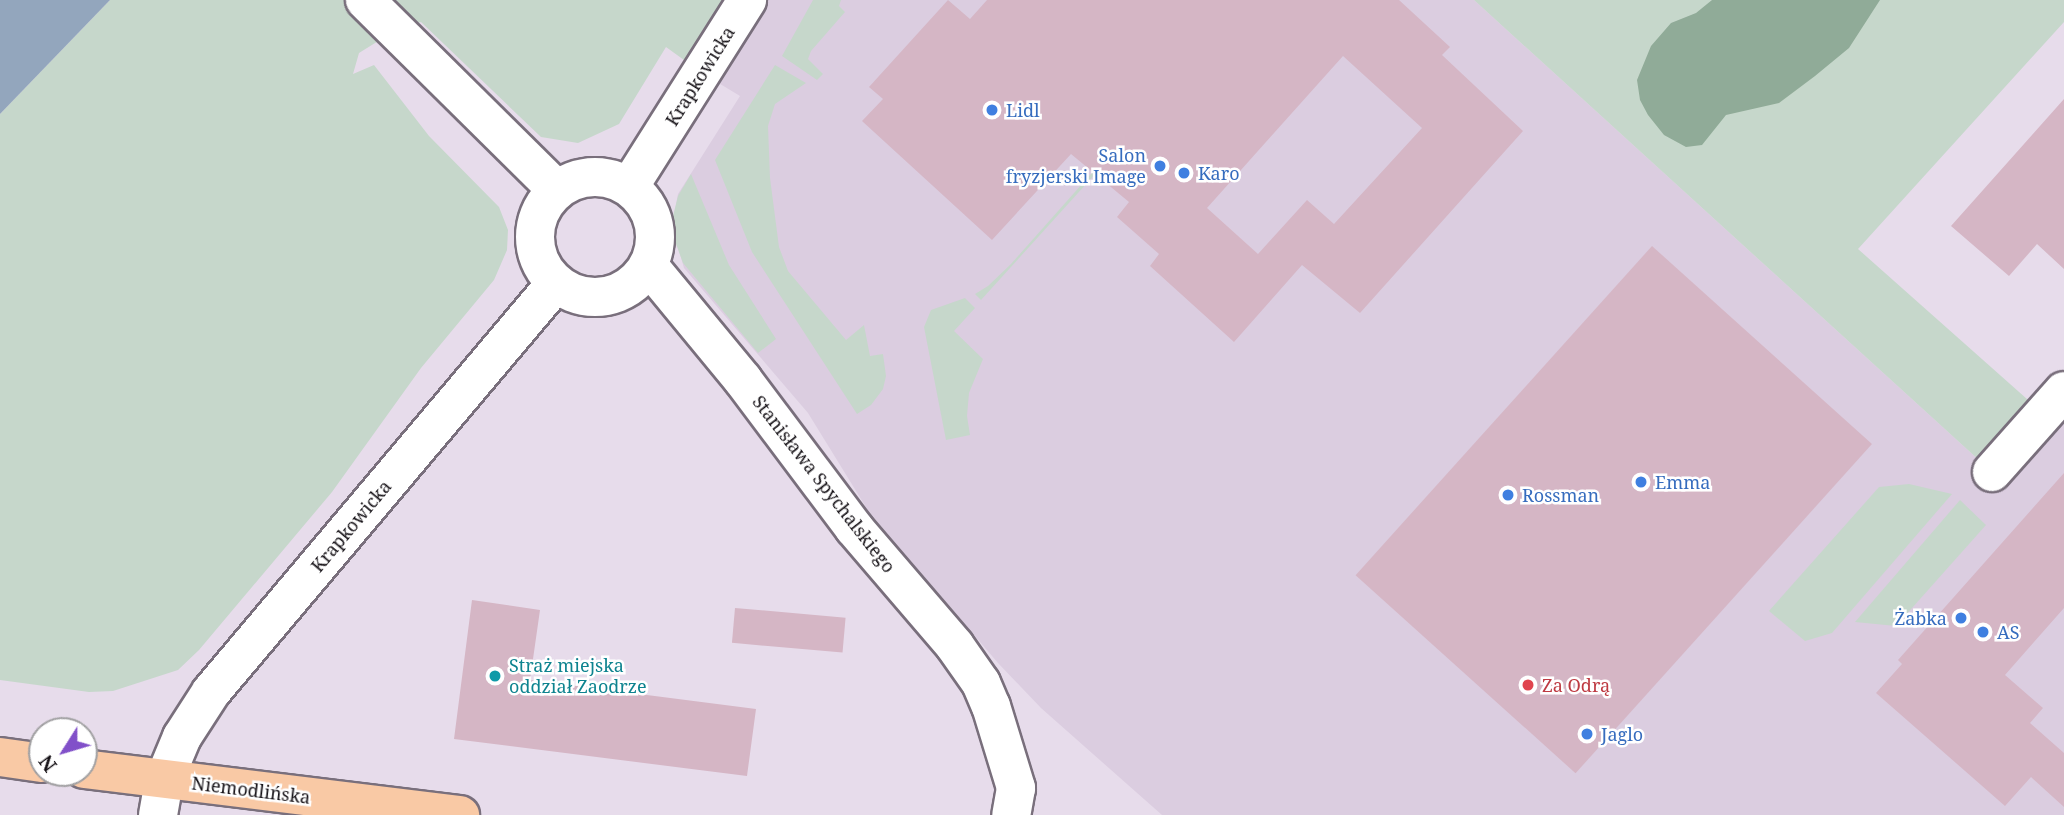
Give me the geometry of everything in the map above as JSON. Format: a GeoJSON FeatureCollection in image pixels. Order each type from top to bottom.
{"type":"FeatureCollection","features":[{"type":"Feature","properties":{"kind":"main road"},"geometry":{"type":"LineString","coordinates":[[0,757],[28,761]]}},
{"type":"Feature","properties":{"kind":"main road","name":"Niemodlińska"},"geometry":{"type":"LineString","coordinates":[[98,774],[162,797],[460,815]]}},
{"type":"Feature","properties":{"kind":"street"},"geometry":{"type":"LineString","coordinates":[[365,0],[557,190]]}},
{"type":"Feature","properties":{"kind":"street","name":"Krapkowicka"},"geometry":{"type":"LineString","coordinates":[[629,187],[747,0]]}},
{"type":"Feature","properties":{"kind":"street"},"geometry":{"type":"LineString","coordinates":[[593,176],[612,179],[629,187],[646,202],[655,223],[656,245],[649,266],[636,284],[617,295],[595,299],[574,294],[556,283],[542,267],[535,247],[536,225],[543,206],[557,190],[574,180],[593,176]]}},
{"type":"Feature","properties":{"kind":"street","name":"Stanisława Spychalskiego"},"geometry":{"type":"LineString","coordinates":[[649,266],[743,380],[854,528],[955,646],[981,684],[991,706],[1016,788],[1011,815]]}},
{"type":"Feature","properties":{"kind":"street","name":"Krapkowicka"},"geometry":{"type":"LineString","coordinates":[[162,797],[182,737],[211,692],[556,283]]}},
{"type":"Feature","properties":{"kind":"street"},"geometry":{"type":"LineString","coordinates":[[1992,472],[2064,391]]}},
{"type":"Feature","properties":{"kind":"street"},"geometry":{"type":"LineString","coordinates":[[990,815],[987,790],[991,706]]}},
{"type":"Feature","properties":{"kind":"shaded area"},"geometry":{"type":"Polygon","coordinates":[[[747,0],[1474,0],[1992,472],[2064,391],[2064,815],[1162,815],[1041,708],[998,663],[869,512],[808,413],[684,268],[672,226],[678,194],[740,96],[702,73],[747,0]]]}},
{"type":"Feature","properties":{"kind":"green space"},"geometry":{"type":"Polygon","coordinates":[[[110,0],[747,0],[702,73],[666,47],[619,124],[578,143],[541,137],[421,22],[396,30],[359,53],[353,74],[374,65],[429,136],[499,207],[508,230],[507,250],[494,280],[421,368],[332,492],[199,650],[178,670],[113,691],[89,692],[0,680],[0,114],[110,0]]]}},
{"type":"Feature","properties":{"kind":"green space"},"geometry":{"type":"Polygon","coordinates":[[[813,0],[841,0],[839,6],[845,12],[811,51],[808,59],[823,74],[817,80],[782,56],[813,0]]]}},
{"type":"Feature","properties":{"kind":"green space"},"geometry":{"type":"Polygon","coordinates":[[[1474,0],[2064,0],[2064,22],[1858,249],[2044,414],[1992,472],[1474,0]]]}},
{"type":"Feature","properties":{"kind":"green space"},"geometry":{"type":"Polygon","coordinates":[[[1712,0],[1880,0],[1849,48],[1815,76],[1779,103],[1726,115],[1702,145],[1686,147],[1664,135],[1648,115],[1640,100],[1637,80],[1651,46],[1671,23],[1696,13],[1712,0]]]}},
{"type":"Feature","properties":{"kind":"green space"},"geometry":{"type":"Polygon","coordinates":[[[775,65],[806,83],[775,104],[768,126],[770,178],[779,247],[788,271],[846,340],[864,325],[870,356],[883,354],[886,376],[883,389],[871,405],[857,414],[752,252],[715,160],[775,65]]]}},
{"type":"Feature","properties":{"kind":"green space"},"geometry":{"type":"Polygon","coordinates":[[[1114,148],[1117,150],[981,300],[975,294],[988,286],[1011,264],[1114,148]]]}},
{"type":"Feature","properties":{"kind":"green space"},"geometry":{"type":"Polygon","coordinates":[[[691,174],[729,265],[776,339],[758,353],[683,263],[672,233],[672,220],[678,196],[691,174]]]}},
{"type":"Feature","properties":{"kind":"green space"},"geometry":{"type":"Polygon","coordinates":[[[965,298],[975,308],[954,331],[983,359],[969,393],[967,416],[970,435],[946,440],[924,327],[931,310],[965,298]]]}},
{"type":"Feature","properties":{"kind":"green space"},"geometry":{"type":"Polygon","coordinates":[[[1909,484],[1952,494],[1832,633],[1805,641],[1769,611],[1879,487],[1909,484]]]}},
{"type":"Feature","properties":{"kind":"green space"},"geometry":{"type":"Polygon","coordinates":[[[1960,500],[1986,525],[1896,626],[1855,622],[1960,500]]]}},
{"type":"Feature","properties":{"kind":"water"},"geometry":{"type":"Polygon","coordinates":[[[0,0],[110,0],[0,114],[0,0]]]}},
{"type":"Feature","properties":{"kind":"building"},"geometry":{"type":"Polygon","coordinates":[[[948,0],[970,19],[987,0],[1399,0],[1450,47],[1442,55],[1523,131],[1360,313],[1302,265],[1234,342],[1150,266],[1159,254],[1117,217],[1129,202],[1071,154],[992,240],[862,121],[883,99],[869,87],[948,0]],[[1343,56],[1207,208],[1258,254],[1307,200],[1334,224],[1422,128],[1343,56]]]}},
{"type":"Feature","properties":{"kind":"building"},"geometry":{"type":"Polygon","coordinates":[[[2064,99],[2064,269],[2037,244],[2009,276],[1951,226],[2064,99]]]}},
{"type":"Feature","properties":{"kind":"building","name":"Emma"},"geometry":{"type":"Polygon","coordinates":[[[1652,246],[1872,444],[1576,773],[1356,575],[1652,246]]]}},
{"type":"Feature","properties":{"kind":"building","name":"AS"},"geometry":{"type":"Polygon","coordinates":[[[2064,473],[2064,608],[2005,675],[2043,708],[2030,723],[2064,753],[2064,807],[2031,777],[2005,806],[1876,693],[1902,664],[1898,660],[2064,473]]]}},
{"type":"Feature","properties":{"kind":"building"},"geometry":{"type":"Polygon","coordinates":[[[472,600],[540,610],[530,680],[756,709],[747,776],[454,739],[472,600]]]}},
{"type":"Feature","properties":{"kind":"building"},"geometry":{"type":"Polygon","coordinates":[[[735,608],[846,618],[843,653],[732,643],[735,608]]]}},
{"type":"Feature","properties":{"kind":"place","name":"Lidl"},"geometry":{"type":"Point","coordinates":[992,110]}},
{"type":"Feature","properties":{"kind":"place","name":"Salon fryzjerski Image"},"geometry":{"type":"Point","coordinates":[1160,166]}},
{"type":"Feature","properties":{"kind":"place","name":"Karo"},"geometry":{"type":"Point","coordinates":[1184,173]}},
{"type":"Feature","properties":{"kind":"place","name":"Emma"},"geometry":{"type":"Point","coordinates":[1641,482]}},
{"type":"Feature","properties":{"kind":"place","name":"Rossman"},"geometry":{"type":"Point","coordinates":[1508,495]}},
{"type":"Feature","properties":{"kind":"place","name":"Żabka"},"geometry":{"type":"Point","coordinates":[1961,618]}},
{"type":"Feature","properties":{"kind":"place","name":"AS"},"geometry":{"type":"Point","coordinates":[1983,632]}},
{"type":"Feature","properties":{"kind":"place","name":"Straż miejska oddział Zaodrze"},"geometry":{"type":"Point","coordinates":[495,676]}},
{"type":"Feature","properties":{"kind":"place","name":"Za Odrą"},"geometry":{"type":"Point","coordinates":[1528,685]}},
{"type":"Feature","properties":{"kind":"place","name":"Jaglo"},"geometry":{"type":"Point","coordinates":[1587,734]}}]}
